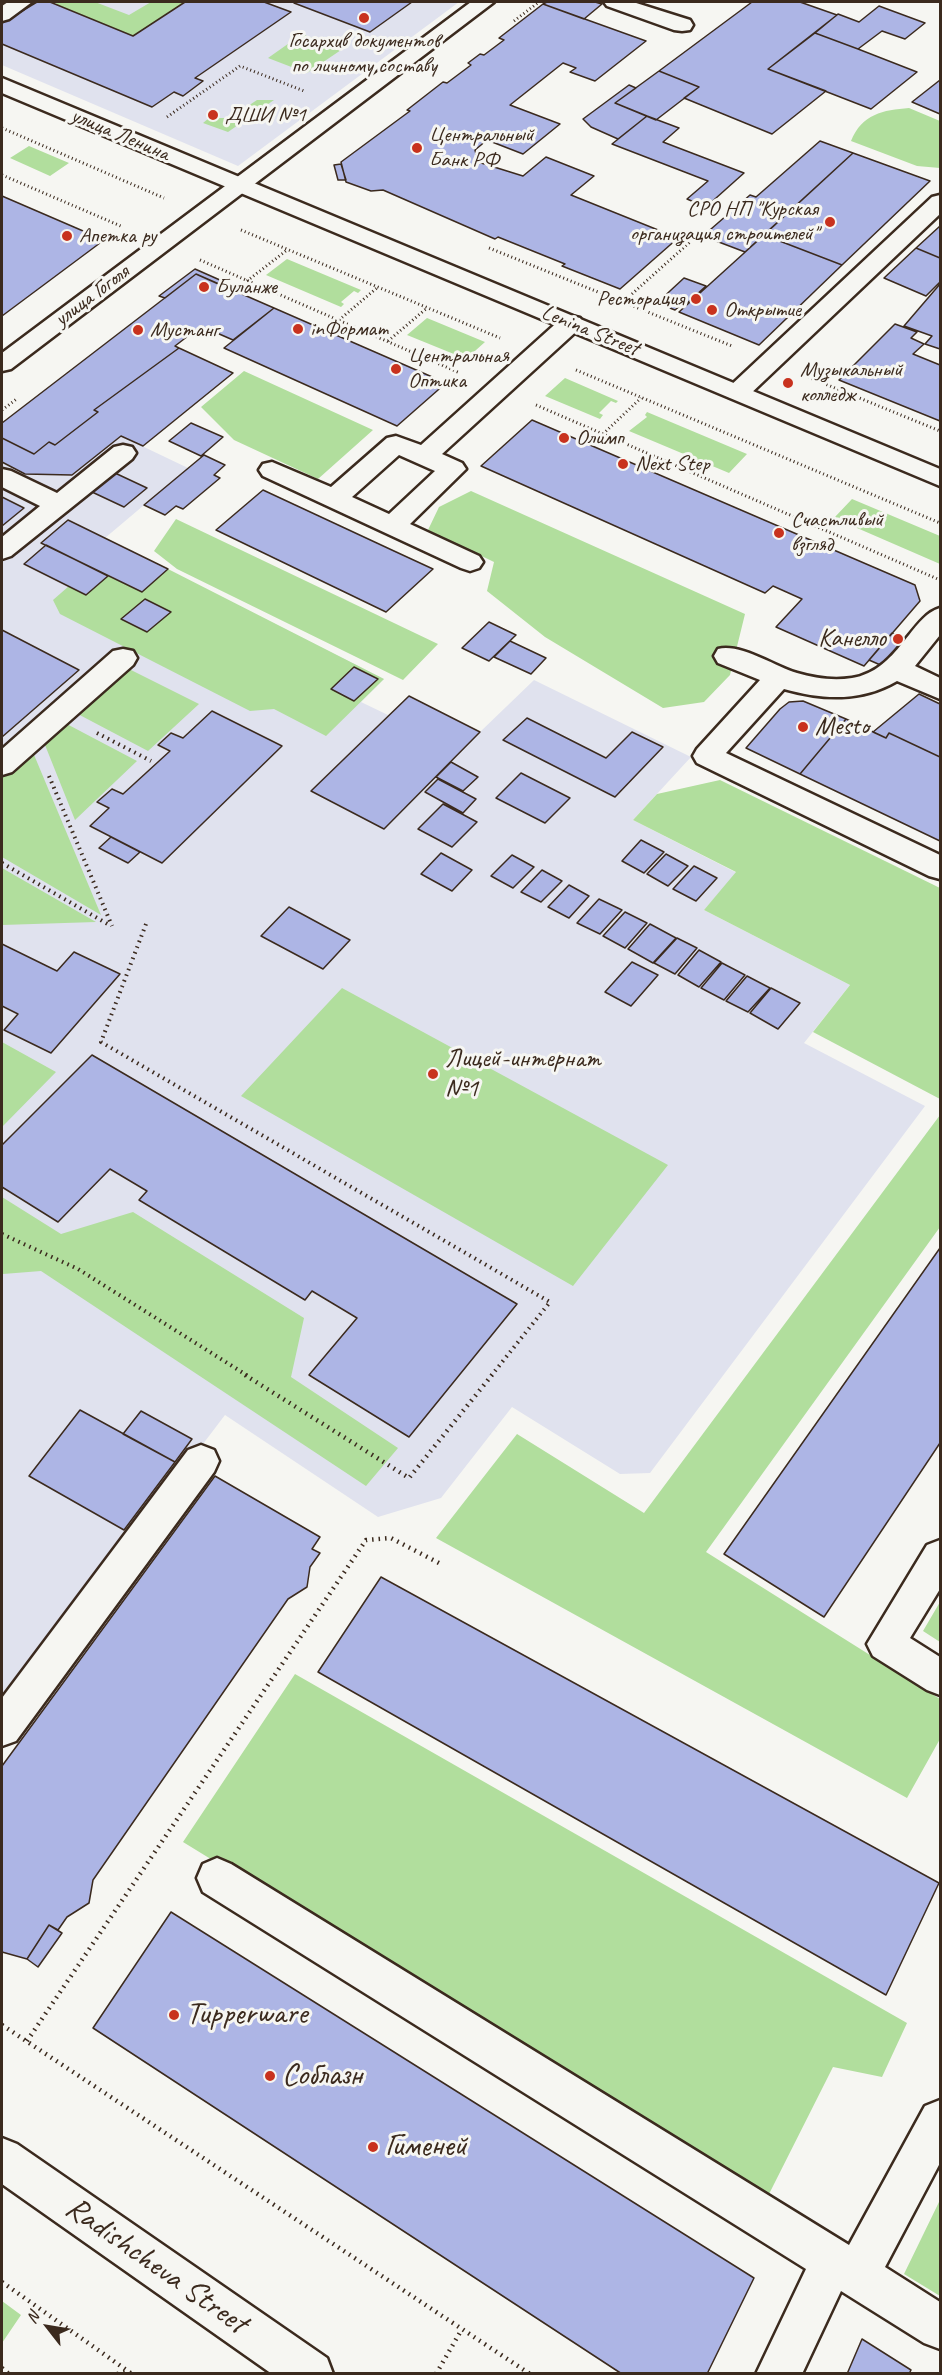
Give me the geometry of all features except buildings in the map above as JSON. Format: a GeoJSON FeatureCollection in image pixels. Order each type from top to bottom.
{"type":"FeatureCollection","features":[{"type":"Feature","properties":{"kind":"main road"},"geometry":{"type":"LineString","coordinates":[[2,15],[22,2]]}},
{"type":"Feature","properties":{"kind":"main road","name":"улица Гоголя"},"geometry":{"type":"LineString","coordinates":[[2,364],[484,2]]}},
{"type":"Feature","properties":{"kind":"main road"},"geometry":{"type":"LineString","coordinates":[[614,2],[682,26]]}},
{"type":"Feature","properties":{"kind":"main road","name":"улица Ленина"},"geometry":{"type":"LineString","coordinates":[[2,85],[239,185]]}},
{"type":"Feature","properties":{"kind":"main road","name":"Lenina Street"},"geometry":{"type":"LineString","coordinates":[[239,185],[940,478]]}},
{"type":"Feature","properties":{"kind":"main road"},"geometry":{"type":"LineString","coordinates":[[738,392],[940,202]]}},
{"type":"Feature","properties":{"kind":"main road"},"geometry":{"type":"LineString","coordinates":[[425,456],[571,323]]}},
{"type":"Feature","properties":{"kind":"main road"},"geometry":{"type":"LineString","coordinates":[[334,499],[396,444],[453,469],[392,526]]}},
{"type":"Feature","properties":{"kind":"main road"},"geometry":{"type":"LineString","coordinates":[[2,550],[123,453]]}},
{"type":"Feature","properties":{"kind":"main road"},"geometry":{"type":"LineString","coordinates":[[272,470],[470,562]]}},
{"type":"Feature","properties":{"kind":"main road"},"geometry":{"type":"LineString","coordinates":[[2,477],[58,505]]}},
{"type":"Feature","properties":{"kind":"main road"},"geometry":{"type":"LineString","coordinates":[[728,656],[778,678],[825,691],[866,686],[896,669],[940,617]]}},
{"type":"Feature","properties":{"kind":"main road"},"geometry":{"type":"LineString","coordinates":[[2,765],[123,658]]}},
{"type":"Feature","properties":{"kind":"main road"},"geometry":{"type":"LineString","coordinates":[[896,669],[940,689]]}},
{"type":"Feature","properties":{"kind":"main road"},"geometry":{"type":"LineString","coordinates":[[778,678],[707,756],[940,868]]}},
{"type":"Feature","properties":{"kind":"main road"},"geometry":{"type":"LineString","coordinates":[[2,1728],[201,1461]]}},
{"type":"Feature","properties":{"kind":"main road"},"geometry":{"type":"LineString","coordinates":[[940,1557],[886,1644],[940,1677]]}},
{"type":"Feature","properties":{"kind":"main road"},"geometry":{"type":"LineString","coordinates":[[217,1878],[940,2327]]}},
{"type":"Feature","properties":{"kind":"main road"},"geometry":{"type":"LineString","coordinates":[[778,2373],[940,2121]]}},
{"type":"Feature","properties":{"kind":"main road","name":"Radishcheva Street"},"geometry":{"type":"LineString","coordinates":[[2,2159],[286,2366]]}},
{"type":"Feature","properties":{"kind":"path"},"geometry":{"type":"LineString","coordinates":[[167,117],[240,66],[304,91]]}},
{"type":"Feature","properties":{"kind":"path"},"geometry":{"type":"LineString","coordinates":[[2,128],[166,198]]}},
{"type":"Feature","properties":{"kind":"path"},"geometry":{"type":"LineString","coordinates":[[2,175],[132,231]]}},
{"type":"Feature","properties":{"kind":"path"},"geometry":{"type":"LineString","coordinates":[[240,229],[940,523]]}},
{"type":"Feature","properties":{"kind":"path"},"geometry":{"type":"LineString","coordinates":[[623,302],[690,242]]}},
{"type":"Feature","properties":{"kind":"path"},"geometry":{"type":"LineString","coordinates":[[483,245],[735,348]]}},
{"type":"Feature","properties":{"kind":"path"},"geometry":{"type":"LineString","coordinates":[[247,281],[287,249]]}},
{"type":"Feature","properties":{"kind":"path"},"geometry":{"type":"LineString","coordinates":[[199,260],[940,580]]}},
{"type":"Feature","properties":{"kind":"path"},"geometry":{"type":"LineString","coordinates":[[339,320],[378,287]]}},
{"type":"Feature","properties":{"kind":"path"},"geometry":{"type":"LineString","coordinates":[[388,341],[427,308]]}},
{"type":"Feature","properties":{"kind":"path"},"geometry":{"type":"LineString","coordinates":[[800,374],[940,431]]}},
{"type":"Feature","properties":{"kind":"path"},"geometry":{"type":"LineString","coordinates":[[603,434],[641,398]]}},
{"type":"Feature","properties":{"kind":"path"},"geometry":{"type":"LineString","coordinates":[[59,714],[151,761]]}},
{"type":"Feature","properties":{"kind":"path"},"geometry":{"type":"LineString","coordinates":[[2,863],[112,926],[33,737]]}},
{"type":"Feature","properties":{"kind":"path"},"geometry":{"type":"LineString","coordinates":[[2,1234],[78,1269],[409,1478],[550,1302],[101,1042],[146,924]]}},
{"type":"Feature","properties":{"kind":"path"},"geometry":{"type":"LineString","coordinates":[[27,2042],[366,1540],[391,1538],[439,1563]]}},
{"type":"Feature","properties":{"kind":"path"},"geometry":{"type":"LineString","coordinates":[[2,2025],[530,2373]]}},
{"type":"Feature","properties":{"kind":"path"},"geometry":{"type":"LineString","coordinates":[[2,2282],[130,2372]]}},
{"type":"Feature","properties":{"kind":"path"},"geometry":{"type":"LineString","coordinates":[[436,2373],[462,2329]]}},
{"type":"Feature","properties":{"kind":"path"},"geometry":{"type":"LineString","coordinates":[[2,2368],[9,2373]]}},
{"type":"Feature","properties":{"kind":"path"},"geometry":{"type":"LineString","coordinates":[[117,2373],[130,2372]]}},
{"type":"Feature","properties":{"kind":"shaded area","name":"ДШИ №1"},"geometry":{"type":"Polygon","coordinates":[[[2,2],[459,2],[238,166],[2,65],[2,2]]]}},
{"type":"Feature","properties":{"kind":"shaded area","name":"Лицей-интернат №1"},"geometry":{"type":"Polygon","coordinates":[[[121,436],[188,468],[105,538],[384,679],[361,702],[388,715],[409,696],[480,732],[534,680],[691,757],[633,820],[737,873],[704,910],[850,985],[804,1043],[925,1106],[650,1473],[620,1474],[512,1407],[441,1498],[378,1517],[225,1415],[2,1708],[2,462],[25,474],[121,436]]]}},
{"type":"Feature","properties":{"kind":"green space"},"geometry":{"type":"Polygon","coordinates":[[[95,2],[129,15],[151,2],[185,2],[133,36],[55,4],[95,2]]]}},
{"type":"Feature","properties":{"kind":"green space"},"geometry":{"type":"Polygon","coordinates":[[[302,34],[341,50],[307,73],[268,58],[302,34]]]}},
{"type":"Feature","properties":{"kind":"green space"},"geometry":{"type":"Polygon","coordinates":[[[257,100],[274,100],[228,132],[203,123],[209,118],[230,118],[257,100]]]}},
{"type":"Feature","properties":{"kind":"green space"},"geometry":{"type":"Polygon","coordinates":[[[909,108],[940,121],[940,168],[917,166],[851,141],[861,125],[874,115],[909,108]]]}},
{"type":"Feature","properties":{"kind":"green space"},"geometry":{"type":"Polygon","coordinates":[[[29,146],[69,163],[50,176],[10,158],[29,146]]]}},
{"type":"Feature","properties":{"kind":"green space"},"geometry":{"type":"Polygon","coordinates":[[[287,259],[361,290],[358,293],[354,291],[341,302],[344,304],[341,307],[266,275],[287,259]]]}},
{"type":"Feature","properties":{"kind":"green space"},"geometry":{"type":"Polygon","coordinates":[[[427,318],[485,342],[466,359],[407,335],[427,318]]]}},
{"type":"Feature","properties":{"kind":"green space"},"geometry":{"type":"Polygon","coordinates":[[[244,371],[373,430],[318,479],[234,440],[201,407],[244,371]]]}},
{"type":"Feature","properties":{"kind":"green space"},"geometry":{"type":"Polygon","coordinates":[[[565,378],[618,401],[616,403],[611,401],[599,413],[603,415],[600,419],[545,396],[565,378]]]}},
{"type":"Feature","properties":{"kind":"green space"},"geometry":{"type":"Polygon","coordinates":[[[647,412],[747,454],[729,473],[629,431],[647,417],[645,415],[647,412]]]}},
{"type":"Feature","properties":{"kind":"green space"},"geometry":{"type":"Polygon","coordinates":[[[471,491],[745,614],[730,675],[704,702],[663,708],[545,637],[487,591],[494,562],[428,530],[439,507],[471,491]]]}},
{"type":"Feature","properties":{"kind":"green space"},"geometry":{"type":"Polygon","coordinates":[[[852,499],[940,536],[940,564],[834,518],[852,499]]]}},
{"type":"Feature","properties":{"kind":"green space"},"geometry":{"type":"Polygon","coordinates":[[[176,519],[438,644],[403,680],[177,569],[154,551],[176,519]]]}},
{"type":"Feature","properties":{"kind":"green space"},"geometry":{"type":"Polygon","coordinates":[[[168,569],[384,679],[326,736],[274,709],[250,711],[60,614],[53,600],[69,586],[86,595],[108,576],[142,592],[168,569]]]}},
{"type":"Feature","properties":{"kind":"green space"},"geometry":{"type":"Polygon","coordinates":[[[125,667],[199,704],[148,751],[74,712],[125,667]]]}},
{"type":"Feature","properties":{"kind":"green space"},"geometry":{"type":"Polygon","coordinates":[[[63,722],[137,761],[75,820],[43,740],[63,722]]]}},
{"type":"Feature","properties":{"kind":"green space"},"geometry":{"type":"Polygon","coordinates":[[[32,750],[101,915],[2,857],[2,777],[32,750]]]}},
{"type":"Feature","properties":{"kind":"green space"},"geometry":{"type":"Polygon","coordinates":[[[720,780],[940,888],[940,1099],[813,1032],[850,985],[704,910],[736,872],[633,820],[657,794],[720,780]]]}},
{"type":"Feature","properties":{"kind":"green space"},"geometry":{"type":"Polygon","coordinates":[[[2,868],[96,922],[2,925],[2,868]]]}},
{"type":"Feature","properties":{"kind":"green space"},"geometry":{"type":"Polygon","coordinates":[[[342,988],[668,1165],[573,1286],[241,1096],[342,988]]]}},
{"type":"Feature","properties":{"kind":"green space"},"geometry":{"type":"Polygon","coordinates":[[[2,1042],[56,1072],[2,1127],[2,1042]]]}},
{"type":"Feature","properties":{"kind":"green space"},"geometry":{"type":"Polygon","coordinates":[[[940,1115],[940,1227],[706,1552],[940,1699],[940,1739],[907,1798],[436,1538],[517,1434],[644,1513],[940,1115]]]}},
{"type":"Feature","properties":{"kind":"green space"},"geometry":{"type":"Polygon","coordinates":[[[2,1197],[61,1234],[133,1212],[304,1318],[291,1377],[398,1448],[366,1486],[41,1271],[3,1274],[2,1197]]]}},
{"type":"Feature","properties":{"kind":"green space"},"geometry":{"type":"Polygon","coordinates":[[[940,1602],[940,1642],[923,1631],[940,1602]]]}},
{"type":"Feature","properties":{"kind":"green space"},"geometry":{"type":"Polygon","coordinates":[[[295,1674],[907,2023],[882,2077],[833,2067],[766,2200],[183,1842],[295,1674]]]}},
{"type":"Feature","properties":{"kind":"green space"},"geometry":{"type":"Polygon","coordinates":[[[940,2203],[940,2296],[904,2274],[940,2203]]]}},
{"type":"Feature","properties":{"kind":"green space"},"geometry":{"type":"Polygon","coordinates":[[[2,2301],[21,2315],[2,2343],[2,2301]]]}},
{"type":"Feature","properties":{"kind":"place","name":"Госархив документов по личному составу"},"geometry":{"type":"Point","coordinates":[364,18]}},
{"type":"Feature","properties":{"kind":"place","name":"ДШИ №1"},"geometry":{"type":"Point","coordinates":[213,115]}},
{"type":"Feature","properties":{"kind":"place","name":"Центральный Банк РФ"},"geometry":{"type":"Point","coordinates":[417,148]}},
{"type":"Feature","properties":{"kind":"place","name":"СРО НП \"Курская организация строителей\""},"geometry":{"type":"Point","coordinates":[830,222]}},
{"type":"Feature","properties":{"kind":"place","name":"Апетка ру"},"geometry":{"type":"Point","coordinates":[67,236]}},
{"type":"Feature","properties":{"kind":"place","name":"Буланже"},"geometry":{"type":"Point","coordinates":[204,287]}},
{"type":"Feature","properties":{"kind":"place","name":"Ресторация"},"geometry":{"type":"Point","coordinates":[696,299]}},
{"type":"Feature","properties":{"kind":"place","name":"Открытие"},"geometry":{"type":"Point","coordinates":[712,310]}},
{"type":"Feature","properties":{"kind":"place","name":"inФормат"},"geometry":{"type":"Point","coordinates":[298,329]}},
{"type":"Feature","properties":{"kind":"place","name":"Мустанг"},"geometry":{"type":"Point","coordinates":[138,330]}},
{"type":"Feature","properties":{"kind":"place","name":"Центральная Оптика"},"geometry":{"type":"Point","coordinates":[396,369]}},
{"type":"Feature","properties":{"kind":"place","name":"Музыкальный колледж"},"geometry":{"type":"Point","coordinates":[788,383]}},
{"type":"Feature","properties":{"kind":"place","name":"Олимп"},"geometry":{"type":"Point","coordinates":[564,438]}},
{"type":"Feature","properties":{"kind":"place","name":"Next Step"},"geometry":{"type":"Point","coordinates":[623,464]}},
{"type":"Feature","properties":{"kind":"place","name":"Счастливый взгляд"},"geometry":{"type":"Point","coordinates":[779,533]}},
{"type":"Feature","properties":{"kind":"place","name":"Канелло"},"geometry":{"type":"Point","coordinates":[898,639]}},
{"type":"Feature","properties":{"kind":"place","name":"Mesto"},"geometry":{"type":"Point","coordinates":[803,727]}},
{"type":"Feature","properties":{"kind":"place","name":"Лицей-интернат №1"},"geometry":{"type":"Point","coordinates":[433,1074]}},
{"type":"Feature","properties":{"kind":"place","name":"Tupperware"},"geometry":{"type":"Point","coordinates":[174,2015]}},
{"type":"Feature","properties":{"kind":"place","name":"Соблазн"},"geometry":{"type":"Point","coordinates":[270,2076]}},
{"type":"Feature","properties":{"kind":"place","name":"Гименей"},"geometry":{"type":"Point","coordinates":[373,2147]}}]}
